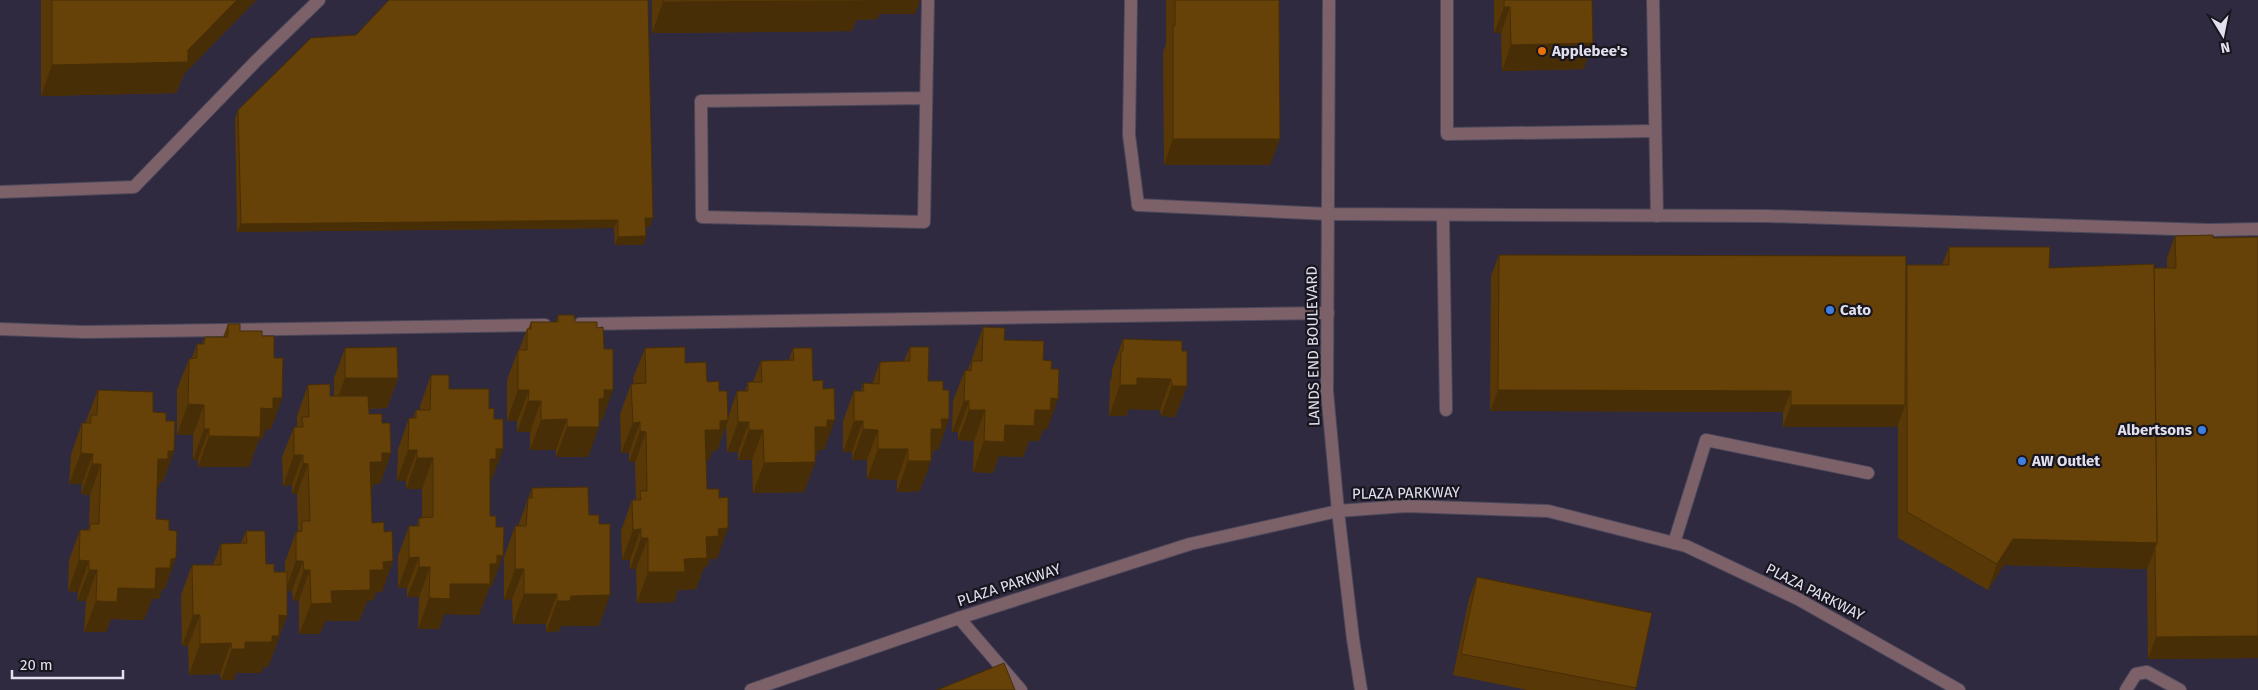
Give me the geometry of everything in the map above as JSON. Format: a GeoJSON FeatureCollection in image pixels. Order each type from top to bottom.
{"type":"FeatureCollection","features":[{"type":"Feature","properties":{"kind":"street"},"geometry":{"type":"LineString","coordinates":[[0,192],[134,187],[256,61],[319,0]]}},
{"type":"Feature","properties":{"kind":"street"},"geometry":{"type":"LineString","coordinates":[[926,98],[701,101],[702,217],[924,222],[928,0]]}},
{"type":"Feature","properties":{"kind":"street"},"geometry":{"type":"LineString","coordinates":[[1131,0],[1129,135],[1138,205],[1328,214],[1767,216],[2209,230],[2258,229]]}},
{"type":"Feature","properties":{"kind":"street","name":"LANDS END BOULEVARD"},"geometry":{"type":"LineString","coordinates":[[1329,0],[1327,391],[1338,511],[1361,690]]}},
{"type":"Feature","properties":{"kind":"street"},"geometry":{"type":"LineString","coordinates":[[1447,0],[1447,134],[1655,130]]}},
{"type":"Feature","properties":{"kind":"street"},"geometry":{"type":"LineString","coordinates":[[1653,0],[1657,216]]}},
{"type":"Feature","properties":{"kind":"street"},"geometry":{"type":"LineString","coordinates":[[1444,215],[1446,410]]}},
{"type":"Feature","properties":{"kind":"street"},"geometry":{"type":"LineString","coordinates":[[0,329],[84,332],[1328,313]]}},
{"type":"Feature","properties":{"kind":"street"},"geometry":{"type":"LineString","coordinates":[[1674,543],[1706,440],[1868,474]]}},
{"type":"Feature","properties":{"kind":"street","name":"PLAZA PARKWAY"},"geometry":{"type":"LineString","coordinates":[[751,690],[959,618],[1190,544],[1338,511],[1406,506],[1548,511],[1686,546],[1798,599],[1959,690]]}},
{"type":"Feature","properties":{"kind":"street"},"geometry":{"type":"LineString","coordinates":[[959,618],[1021,690]]}},
{"type":"Feature","properties":{"kind":"street"},"geometry":{"type":"LineString","coordinates":[[2126,690],[2136,674],[2148,672],[2180,690]]}},
{"type":"Feature","properties":{"kind":"building"},"geometry":{"type":"Polygon","coordinates":[[[52,0],[237,0],[188,50],[188,62],[52,65],[52,0]]]}},
{"type":"Feature","properties":{"kind":"building"},"geometry":{"type":"Polygon","coordinates":[[[389,0],[648,0],[653,218],[645,218],[646,236],[618,237],[618,220],[241,224],[238,110],[311,38],[356,35],[389,0]]]}},
{"type":"Feature","properties":{"kind":"building"},"geometry":{"type":"Polygon","coordinates":[[[663,0],[863,0],[863,1],[663,2],[663,0]]]}},
{"type":"Feature","properties":{"kind":"building"},"geometry":{"type":"Polygon","coordinates":[[[1175,0],[1279,0],[1280,139],[1173,139],[1173,26],[1175,26],[1175,0]]]}},
{"type":"Feature","properties":{"kind":"building"},"geometry":{"type":"Polygon","coordinates":[[[1504,0],[1592,0],[1593,43],[1511,45],[1510,7],[1504,7],[1504,0]]]}},
{"type":"Feature","properties":{"kind":"building","name":"Albertsons"},"geometry":{"type":"Polygon","coordinates":[[[2213,235],[2213,238],[2258,237],[2258,636],[2156,637],[2155,547],[2157,543],[2154,268],[2176,268],[2175,236],[2213,235]]]}},
{"type":"Feature","properties":{"kind":"building","name":"AW Outlet"},"geometry":{"type":"Polygon","coordinates":[[[1949,247],[2050,247],[2049,268],[2154,264],[2157,543],[2013,539],[1997,564],[1907,512],[1907,265],[1949,265],[1949,247]]]}},
{"type":"Feature","properties":{"kind":"building"},"geometry":{"type":"Polygon","coordinates":[[[1499,255],[1906,256],[1905,405],[1791,405],[1791,391],[1498,390],[1499,255]]]}},
{"type":"Feature","properties":{"kind":"building"},"geometry":{"type":"Polygon","coordinates":[[[558,315],[574,315],[575,322],[597,322],[597,328],[603,327],[604,349],[613,349],[613,390],[604,390],[604,398],[599,399],[599,427],[567,427],[567,419],[541,420],[541,401],[528,401],[529,390],[518,390],[518,350],[527,350],[527,329],[531,329],[531,322],[558,322],[558,315]]]}},
{"type":"Feature","properties":{"kind":"building"},"geometry":{"type":"Polygon","coordinates":[[[228,324],[240,324],[240,331],[262,331],[262,336],[274,336],[274,358],[283,358],[282,398],[273,398],[273,409],[261,408],[260,437],[209,436],[209,429],[204,429],[204,405],[188,404],[189,359],[197,358],[197,344],[204,344],[205,337],[228,337],[228,324]]]}},
{"type":"Feature","properties":{"kind":"building"},"geometry":{"type":"Polygon","coordinates":[[[983,327],[1005,328],[1004,340],[1044,341],[1043,360],[1052,361],[1051,369],[1059,369],[1058,399],[1051,398],[1050,410],[1035,410],[1034,426],[1005,425],[1004,442],[984,441],[985,410],[969,410],[969,401],[964,401],[965,370],[971,371],[972,361],[982,361],[983,327]]]}},
{"type":"Feature","properties":{"kind":"building"},"geometry":{"type":"Polygon","coordinates":[[[1123,339],[1182,341],[1182,351],[1187,351],[1187,386],[1172,386],[1171,379],[1137,378],[1137,385],[1120,385],[1123,339]]]}},
{"type":"Feature","properties":{"kind":"building"},"geometry":{"type":"Polygon","coordinates":[[[397,347],[398,378],[345,378],[345,348],[397,347]]]}},
{"type":"Feature","properties":{"kind":"building"},"geometry":{"type":"Polygon","coordinates":[[[685,347],[685,363],[706,362],[707,382],[719,381],[719,391],[727,391],[728,420],[720,421],[720,430],[705,430],[707,489],[719,489],[719,498],[728,497],[728,528],[718,529],[719,536],[706,537],[707,558],[684,559],[685,572],[648,572],[648,538],[641,538],[641,529],[633,530],[632,500],[641,500],[640,491],[647,491],[646,432],[640,431],[640,422],[633,423],[631,384],[646,383],[645,348],[685,347]]]}},
{"type":"Feature","properties":{"kind":"building"},"geometry":{"type":"Polygon","coordinates":[[[910,347],[929,347],[928,381],[943,381],[943,390],[949,390],[949,419],[941,419],[942,429],[931,429],[931,461],[908,461],[908,449],[878,449],[878,430],[863,429],[863,421],[854,421],[854,391],[864,391],[863,383],[879,384],[880,362],[910,361],[910,347]]]}},
{"type":"Feature","properties":{"kind":"building"},"geometry":{"type":"Polygon","coordinates":[[[793,348],[812,348],[813,381],[823,380],[823,389],[834,388],[835,420],[827,420],[827,427],[815,427],[815,462],[764,463],[763,430],[749,430],[749,422],[738,422],[737,391],[748,391],[748,382],[762,382],[761,361],[794,360],[793,348]]]}},
{"type":"Feature","properties":{"kind":"building"},"geometry":{"type":"Polygon","coordinates":[[[431,375],[449,375],[449,389],[489,389],[489,409],[494,408],[494,419],[503,419],[503,449],[496,449],[496,459],[490,459],[490,516],[496,516],[496,527],[504,527],[503,556],[497,555],[497,564],[490,564],[490,584],[450,584],[450,599],[429,598],[430,567],[419,567],[419,557],[409,558],[409,526],[419,526],[419,518],[433,517],[433,458],[417,458],[417,450],[408,450],[409,418],[416,418],[416,410],[430,410],[431,375]]]}},
{"type":"Feature","properties":{"kind":"building"},"geometry":{"type":"Polygon","coordinates":[[[330,384],[330,396],[368,396],[369,414],[382,414],[382,423],[390,423],[391,453],[382,453],[382,462],[370,462],[372,523],[384,522],[384,532],[392,531],[393,561],[383,562],[384,570],[370,570],[370,590],[331,591],[332,603],[311,604],[310,570],[304,570],[303,561],[296,561],[296,532],[302,531],[302,521],[310,521],[308,464],[303,463],[303,455],[294,455],[294,427],[303,427],[302,417],[309,417],[308,385],[330,384]]]}},
{"type":"Feature","properties":{"kind":"building"},"geometry":{"type":"Polygon","coordinates":[[[98,390],[153,392],[153,412],[166,413],[166,421],[175,421],[174,451],[168,451],[168,459],[158,459],[156,519],[169,520],[169,530],[177,531],[176,558],[171,559],[170,568],[156,568],[155,589],[118,588],[117,602],[96,601],[97,570],[89,570],[89,561],[79,560],[80,530],[90,530],[90,524],[99,524],[101,464],[92,464],[93,454],[81,453],[82,423],[91,423],[91,415],[97,415],[98,390]]]}},
{"type":"Feature","properties":{"kind":"building"},"geometry":{"type":"Polygon","coordinates":[[[588,487],[589,515],[599,515],[599,524],[610,524],[610,595],[571,596],[570,601],[557,601],[557,594],[524,594],[524,569],[515,569],[515,526],[526,526],[528,498],[532,498],[532,488],[588,487]]]}},
{"type":"Feature","properties":{"kind":"building"},"geometry":{"type":"Polygon","coordinates":[[[246,531],[265,531],[266,564],[274,564],[274,572],[287,572],[287,616],[279,615],[279,636],[272,636],[272,642],[245,642],[245,649],[232,649],[231,643],[200,644],[200,615],[193,615],[192,565],[221,565],[221,544],[247,543],[246,531]]]}},
{"type":"Feature","properties":{"kind":"building"},"geometry":{"type":"Polygon","coordinates":[[[1477,577],[1652,613],[1636,688],[1461,654],[1477,577]]]}},
{"type":"Feature","properties":{"kind":"building"},"geometry":{"type":"Polygon","coordinates":[[[1004,663],[1015,690],[937,690],[1004,663]]]}},
{"type":"Feature","properties":{"kind":"place","name":"Applebee's"},"geometry":{"type":"Point","coordinates":[1542,51]}},
{"type":"Feature","properties":{"kind":"place","name":"Cato"},"geometry":{"type":"Point","coordinates":[1830,310]}},
{"type":"Feature","properties":{"kind":"place","name":"Albertsons"},"geometry":{"type":"Point","coordinates":[2202,430]}},
{"type":"Feature","properties":{"kind":"place","name":"AW Outlet"},"geometry":{"type":"Point","coordinates":[2022,461]}}]}
